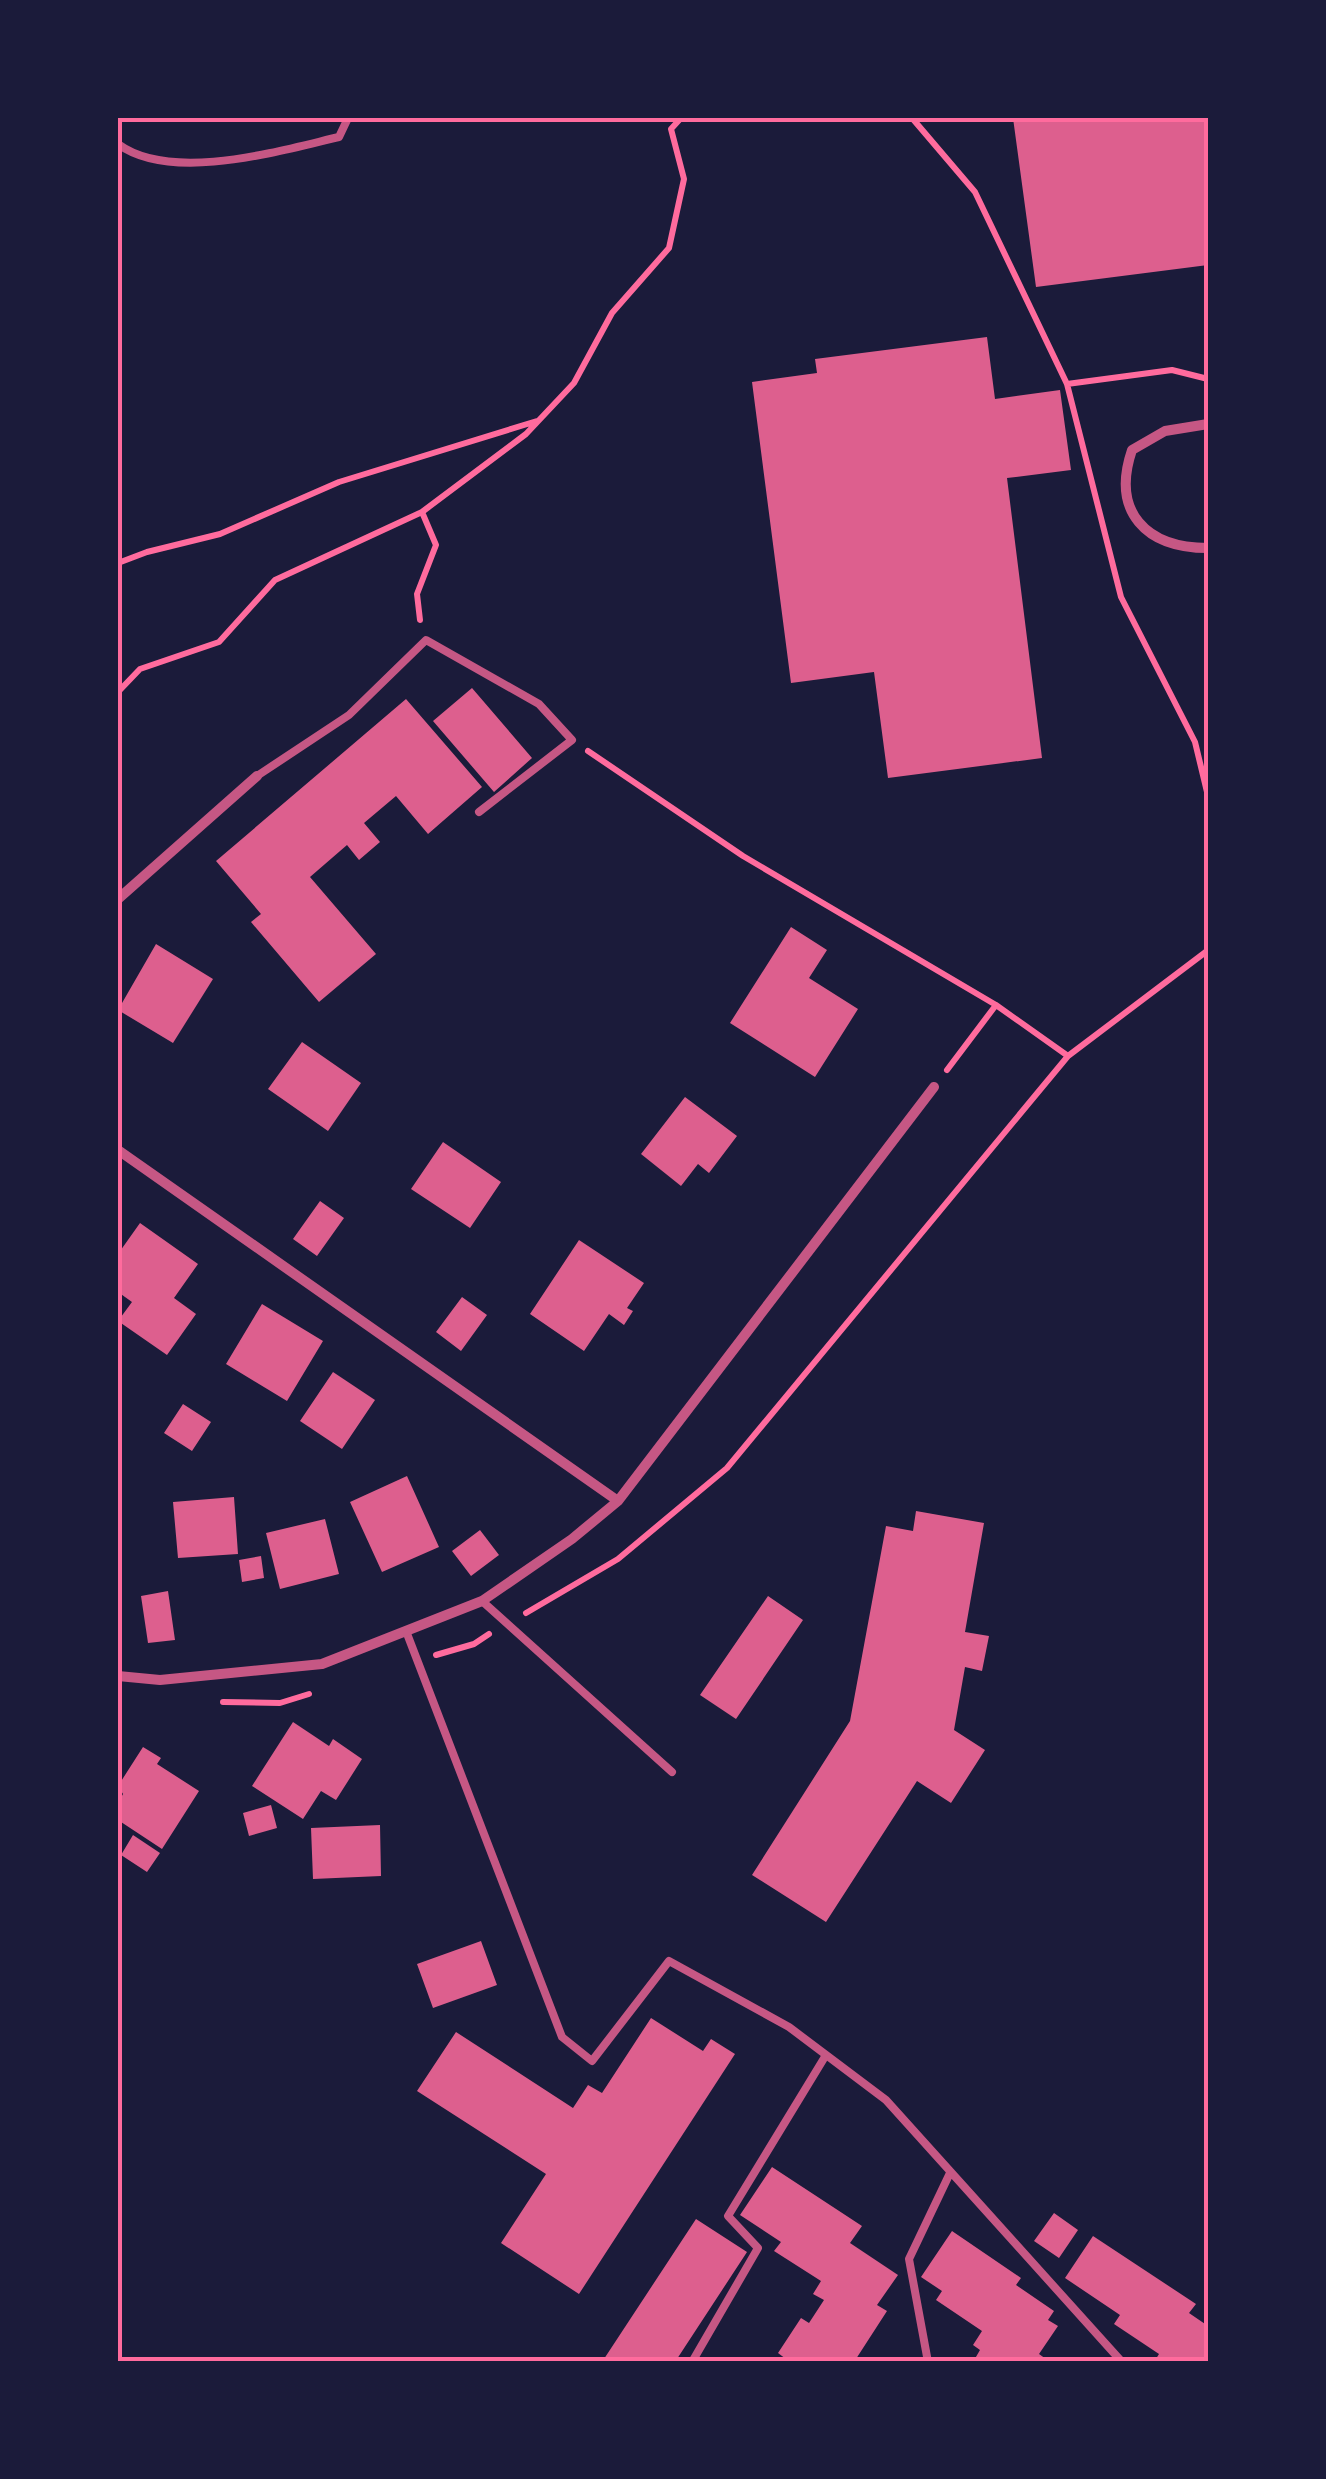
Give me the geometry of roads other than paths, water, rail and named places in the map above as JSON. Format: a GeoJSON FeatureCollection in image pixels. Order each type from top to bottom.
{"type":"FeatureCollection","features":[{"type":"Feature","properties":{"kind":"street"},"geometry":{"type":"LineString","coordinates":[[1208,424],[1165,430],[1132,450],[1122,478],[1131,512],[1156,538],[1208,548]]}},
{"type":"Feature","properties":{"kind":"street"},"geometry":{"type":"LineString","coordinates":[[118,898],[257,776]]}},
{"type":"Feature","properties":{"kind":"street"},"geometry":{"type":"LineString","coordinates":[[118,1676],[160,1680],[322,1664],[482,1602],[572,1539],[618,1501],[934,1087]]}},
{"type":"Feature","properties":{"kind":"street"},"geometry":{"type":"LineString","coordinates":[[118,1150],[618,1501]]}},
{"type":"Feature","properties":{"kind":"lane"},"geometry":{"type":"LineString","coordinates":[[118,144],[131,154],[176,163],[266,154],[339,137],[348,118]]}},
{"type":"Feature","properties":{"kind":"lane"},"geometry":{"type":"LineString","coordinates":[[257,776],[349,715],[426,640],[539,704],[572,740],[479,812]]}},
{"type":"Feature","properties":{"kind":"lane"},"geometry":{"type":"LineString","coordinates":[[482,1602],[672,1772]]}},
{"type":"Feature","properties":{"kind":"lane"},"geometry":{"type":"LineString","coordinates":[[406,1631],[562,2037],[592,2062],[669,1962],[789,2027],[886,2100],[1122,2362]]}},
{"type":"Feature","properties":{"kind":"lane"},"geometry":{"type":"LineString","coordinates":[[692,2362],[758,2248],[728,2216],[826,2054]]}},
{"type":"Feature","properties":{"kind":"lane"},"geometry":{"type":"LineString","coordinates":[[928,2362],[910,2259],[950,2172]]}}]}
